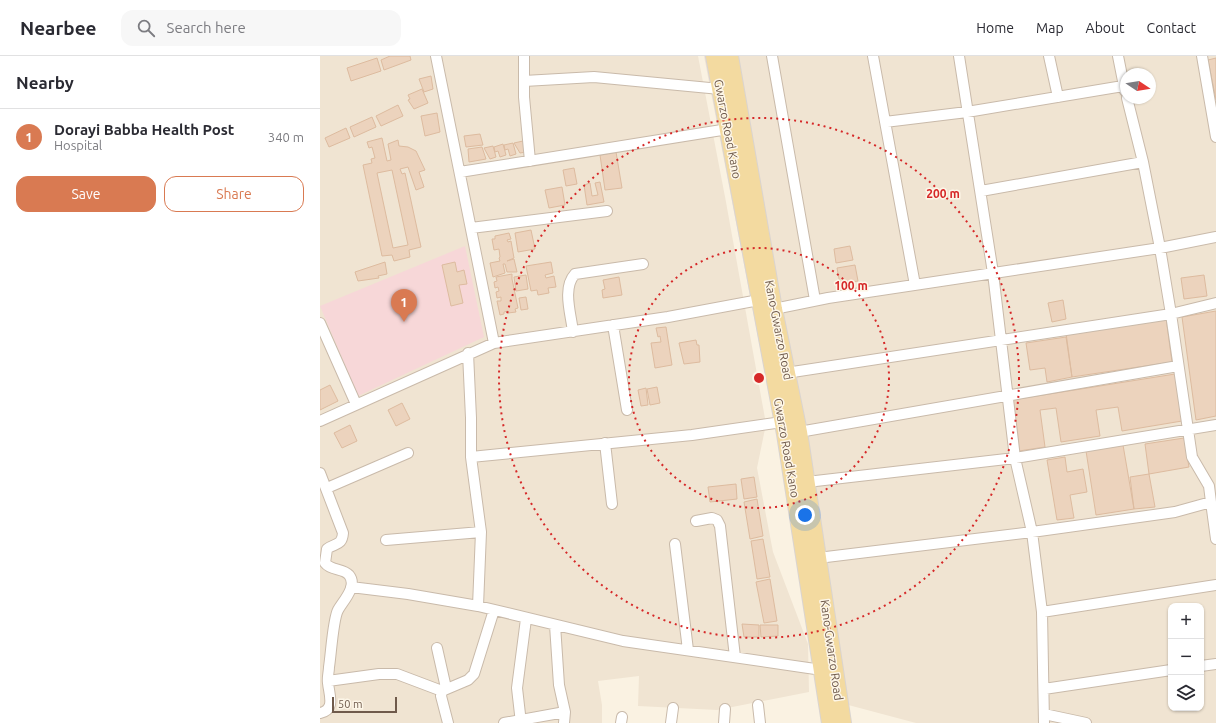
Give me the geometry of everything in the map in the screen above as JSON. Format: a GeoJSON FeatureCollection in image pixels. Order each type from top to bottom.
{"type":"FeatureCollection","features":[{"type":"Feature","properties":{"kind":"main road","name":"Gwarzo Road Kano"},"geometry":{"type":"LineString","coordinates":[[714,56],[728,129],[752,219],[759,300],[782,422],[830,723]]}},
{"type":"Feature","properties":{"kind":"main road","name":"Kano-Gwarzo Road"},"geometry":{"type":"LineString","coordinates":[[730,56],[752,219],[774,309],[799,432],[843,723]]}},
{"type":"Feature","properties":{"kind":"street"},"geometry":{"type":"LineString","coordinates":[[436,56],[494,343]]}},
{"type":"Feature","properties":{"kind":"street"},"geometry":{"type":"LineString","coordinates":[[524,56],[524,81],[530,161]]}},
{"type":"Feature","properties":{"kind":"street"},"geometry":{"type":"LineString","coordinates":[[772,56],[816,300]]}},
{"type":"Feature","properties":{"kind":"street"},"geometry":{"type":"LineString","coordinates":[[873,56],[915,285]]}},
{"type":"Feature","properties":{"kind":"street"},"geometry":{"type":"LineString","coordinates":[[960,56],[967,112],[981,191],[993,273],[1015,458],[1032,532],[1042,612],[1044,718],[1086,723]]}},
{"type":"Feature","properties":{"kind":"street"},"geometry":{"type":"LineString","coordinates":[[1049,56],[1058,97]]}},
{"type":"Feature","properties":{"kind":"street"},"geometry":{"type":"LineString","coordinates":[[1118,56],[1120,68]]}},
{"type":"Feature","properties":{"kind":"street"},"geometry":{"type":"LineString","coordinates":[[1202,56],[1216,137]]}},
{"type":"Feature","properties":{"kind":"street"},"geometry":{"type":"LineString","coordinates":[[524,81],[594,77],[720,89]]}},
{"type":"Feature","properties":{"kind":"street"},"geometry":{"type":"LineString","coordinates":[[885,122],[967,112],[1058,97],[1120,93]]}},
{"type":"Feature","properties":{"kind":"street"},"geometry":{"type":"LineString","coordinates":[[1128,104],[1143,162],[1160,248],[1192,457],[1213,485],[1211,502],[1216,539]]}},
{"type":"Feature","properties":{"kind":"street"},"geometry":{"type":"LineString","coordinates":[[460,172],[728,129]]}},
{"type":"Feature","properties":{"kind":"street"},"geometry":{"type":"LineString","coordinates":[[981,191],[1143,162]]}},
{"type":"Feature","properties":{"kind":"street"},"geometry":{"type":"LineString","coordinates":[[471,228],[607,211]]}},
{"type":"Feature","properties":{"kind":"street"},"geometry":{"type":"LineString","coordinates":[[774,309],[816,300],[1160,248],[1216,237]]}},
{"type":"Feature","properties":{"kind":"street"},"geometry":{"type":"LineString","coordinates":[[573,332],[568,290],[569,281],[575,274],[643,264]]}},
{"type":"Feature","properties":{"kind":"street"},"geometry":{"type":"LineString","coordinates":[[320,421],[468,353],[494,343],[668,317],[759,300]]}},
{"type":"Feature","properties":{"kind":"street"},"geometry":{"type":"LineString","coordinates":[[786,373],[1171,314],[1216,303]]}},
{"type":"Feature","properties":{"kind":"street"},"geometry":{"type":"LineString","coordinates":[[320,323],[356,404]]}},
{"type":"Feature","properties":{"kind":"street"},"geometry":{"type":"LineString","coordinates":[[614,325],[627,410]]}},
{"type":"Feature","properties":{"kind":"street"},"geometry":{"type":"LineString","coordinates":[[468,353],[471,457],[481,532],[478,606]]}},
{"type":"Feature","properties":{"kind":"street"},"geometry":{"type":"LineString","coordinates":[[799,432],[1178,366]]}},
{"type":"Feature","properties":{"kind":"street"},"geometry":{"type":"LineString","coordinates":[[471,457],[738,430],[782,422]]}},
{"type":"Feature","properties":{"kind":"street"},"geometry":{"type":"LineString","coordinates":[[807,482],[1015,458],[1216,425]]}},
{"type":"Feature","properties":{"kind":"street"},"geometry":{"type":"LineString","coordinates":[[605,444],[612,504]]}},
{"type":"Feature","properties":{"kind":"street"},"geometry":{"type":"LineString","coordinates":[[327,488],[408,453]]}},
{"type":"Feature","properties":{"kind":"street"},"geometry":{"type":"LineString","coordinates":[[320,473],[343,533],[343,540],[339,544],[327,549],[325,564],[329,568],[346,572],[350,576],[352,582],[351,588],[337,613],[328,681],[331,700],[330,707],[325,712],[320,713]]}},
{"type":"Feature","properties":{"kind":"street"},"geometry":{"type":"LineString","coordinates":[[818,558],[1032,532],[1175,512],[1211,502]]}},
{"type":"Feature","properties":{"kind":"street"},"geometry":{"type":"LineString","coordinates":[[696,521],[712,518],[717,520],[720,526],[735,658]]}},
{"type":"Feature","properties":{"kind":"street"},"geometry":{"type":"LineString","coordinates":[[386,540],[481,532]]}},
{"type":"Feature","properties":{"kind":"street"},"geometry":{"type":"LineString","coordinates":[[675,544],[688,650]]}},
{"type":"Feature","properties":{"kind":"street"},"geometry":{"type":"LineString","coordinates":[[1042,612],[1216,585]]}},
{"type":"Feature","properties":{"kind":"street"},"geometry":{"type":"LineString","coordinates":[[351,588],[408,594],[478,606],[526,619],[623,641],[822,670]]}},
{"type":"Feature","properties":{"kind":"street"},"geometry":{"type":"LineString","coordinates":[[328,681],[379,674],[397,674],[444,689],[468,680],[474,674],[494,610]]}},
{"type":"Feature","properties":{"kind":"street"},"geometry":{"type":"LineString","coordinates":[[520,722],[517,688],[526,619]]}},
{"type":"Feature","properties":{"kind":"street"},"geometry":{"type":"LineString","coordinates":[[555,625],[559,685],[565,712],[564,723]]}},
{"type":"Feature","properties":{"kind":"street"},"geometry":{"type":"LineString","coordinates":[[437,648],[444,689],[441,696],[448,723]]}},
{"type":"Feature","properties":{"kind":"street"},"geometry":{"type":"LineString","coordinates":[[1204,666],[1216,664]]}},
{"type":"Feature","properties":{"kind":"street"},"geometry":{"type":"LineString","coordinates":[[1044,689],[1168,670]]}},
{"type":"Feature","properties":{"kind":"street"},"geometry":{"type":"LineString","coordinates":[[758,705],[760,723]]}},
{"type":"Feature","properties":{"kind":"street"},"geometry":{"type":"LineString","coordinates":[[671,723],[673,708]]}},
{"type":"Feature","properties":{"kind":"street"},"geometry":{"type":"LineString","coordinates":[[724,723],[725,708]]}},
{"type":"Feature","properties":{"kind":"street"},"geometry":{"type":"LineString","coordinates":[[504,723],[520,722],[565,712]]}},
{"type":"Feature","properties":{"kind":"shaded area"},"geometry":{"type":"Polygon","coordinates":[[[320,56],[698,56],[766,424],[757,468],[773,552],[808,644],[809,692],[717,710],[638,706],[639,676],[598,681],[602,705],[602,723],[320,723],[320,56]]]}},
{"type":"Feature","properties":{"kind":"shaded area"},"geometry":{"type":"Polygon","coordinates":[[[704,56],[1216,56],[1216,723],[916,723],[837,702],[822,670],[704,56]]]}},
{"type":"Feature","properties":{"kind":"shaded area"},"geometry":{"type":"Polygon","coordinates":[[[465,246],[484,337],[358,396],[320,306],[465,246]]]}},
{"type":"Feature","properties":{"kind":"building"},"geometry":{"type":"Polygon","coordinates":[[[390,56],[410,56],[411,60],[384,70],[381,60],[390,56]]]}},
{"type":"Feature","properties":{"kind":"building"},"geometry":{"type":"Polygon","coordinates":[[[377,58],[381,71],[351,81],[347,68],[377,58]]]}},
{"type":"Feature","properties":{"kind":"building"},"geometry":{"type":"Polygon","coordinates":[[[1216,58],[1216,100],[1208,60],[1216,58]]]}},
{"type":"Feature","properties":{"kind":"building"},"geometry":{"type":"Polygon","coordinates":[[[431,76],[433,89],[424,92],[419,79],[431,76]]]}},
{"type":"Feature","properties":{"kind":"building"},"geometry":{"type":"Polygon","coordinates":[[[422,89],[428,103],[414,109],[408,100],[410,99],[408,95],[422,89]]]}},
{"type":"Feature","properties":{"kind":"building"},"geometry":{"type":"Polygon","coordinates":[[[398,105],[403,116],[381,126],[376,116],[398,105]]]}},
{"type":"Feature","properties":{"kind":"building"},"geometry":{"type":"Polygon","coordinates":[[[437,113],[440,132],[425,136],[421,116],[437,113]]]}},
{"type":"Feature","properties":{"kind":"building"},"geometry":{"type":"Polygon","coordinates":[[[372,117],[376,127],[354,137],[350,127],[372,117]]]}},
{"type":"Feature","properties":{"kind":"building"},"geometry":{"type":"Polygon","coordinates":[[[346,128],[350,138],[329,147],[325,138],[346,128]]]}},
{"type":"Feature","properties":{"kind":"building"},"geometry":{"type":"Polygon","coordinates":[[[480,134],[483,145],[466,147],[464,136],[480,134]]]}},
{"type":"Feature","properties":{"kind":"building"},"geometry":{"type":"Polygon","coordinates":[[[382,138],[387,161],[391,160],[388,144],[398,140],[399,146],[408,147],[416,151],[425,170],[419,172],[424,187],[416,190],[408,167],[400,169],[402,174],[405,173],[421,247],[409,250],[410,257],[394,261],[392,255],[382,256],[363,165],[372,163],[371,159],[375,158],[372,147],[369,148],[367,142],[382,138]],[[392,170],[377,173],[393,248],[408,245],[392,170]]]}},
{"type":"Feature","properties":{"kind":"building"},"geometry":{"type":"Polygon","coordinates":[[[523,141],[526,152],[520,153],[514,143],[523,141]]]}},
{"type":"Feature","properties":{"kind":"building"},"geometry":{"type":"Polygon","coordinates":[[[513,143],[516,154],[510,156],[508,149],[505,150],[504,145],[513,143]]]}},
{"type":"Feature","properties":{"kind":"building"},"geometry":{"type":"Polygon","coordinates":[[[503,144],[506,155],[500,157],[498,151],[495,152],[494,147],[503,144]]]}},
{"type":"Feature","properties":{"kind":"building"},"geometry":{"type":"Polygon","coordinates":[[[493,146],[496,157],[490,159],[484,148],[493,146]]]}},
{"type":"Feature","properties":{"kind":"building"},"geometry":{"type":"Polygon","coordinates":[[[482,147],[486,159],[469,162],[468,149],[482,147]]]}},
{"type":"Feature","properties":{"kind":"building"},"geometry":{"type":"Polygon","coordinates":[[[616,152],[622,188],[605,190],[600,155],[616,152]]]}},
{"type":"Feature","properties":{"kind":"building"},"geometry":{"type":"Polygon","coordinates":[[[574,168],[577,184],[566,186],[563,170],[574,168]]]}},
{"type":"Feature","properties":{"kind":"building"},"geometry":{"type":"Polygon","coordinates":[[[600,182],[604,202],[587,205],[584,185],[590,183],[592,196],[598,195],[595,183],[600,182]]]}},
{"type":"Feature","properties":{"kind":"building"},"geometry":{"type":"Polygon","coordinates":[[[562,187],[565,205],[549,208],[545,190],[562,187]]]}},
{"type":"Feature","properties":{"kind":"building"},"geometry":{"type":"Polygon","coordinates":[[[531,230],[535,249],[518,252],[515,233],[531,230]]]}},
{"type":"Feature","properties":{"kind":"building"},"geometry":{"type":"Polygon","coordinates":[[[509,233],[511,239],[507,240],[508,242],[511,241],[514,258],[507,261],[514,259],[517,272],[507,272],[505,264],[503,264],[505,273],[493,277],[490,263],[500,261],[500,257],[499,249],[494,250],[492,239],[495,239],[495,236],[509,233]]]}},
{"type":"Feature","properties":{"kind":"building"},"geometry":{"type":"Polygon","coordinates":[[[850,246],[853,260],[836,263],[834,249],[850,246]]]}},
{"type":"Feature","properties":{"kind":"building"},"geometry":{"type":"Polygon","coordinates":[[[385,262],[387,274],[378,276],[379,278],[358,281],[355,272],[385,262]]]}},
{"type":"Feature","properties":{"kind":"building"},"geometry":{"type":"Polygon","coordinates":[[[455,262],[457,272],[464,270],[467,284],[459,285],[463,303],[451,306],[442,265],[455,262]]]}},
{"type":"Feature","properties":{"kind":"building"},"geometry":{"type":"Polygon","coordinates":[[[551,262],[553,273],[545,275],[546,278],[554,276],[556,287],[548,288],[549,293],[538,295],[537,290],[531,291],[526,266],[551,262]]]}},
{"type":"Feature","properties":{"kind":"building"},"geometry":{"type":"Polygon","coordinates":[[[855,265],[858,281],[840,284],[837,268],[855,265]]]}},
{"type":"Feature","properties":{"kind":"building"},"geometry":{"type":"Polygon","coordinates":[[[512,274],[518,308],[515,309],[516,312],[508,313],[508,311],[500,315],[497,301],[501,301],[501,297],[497,298],[496,292],[499,291],[498,287],[495,288],[494,282],[497,281],[496,277],[512,274]]]}},
{"type":"Feature","properties":{"kind":"building"},"geometry":{"type":"Polygon","coordinates":[[[526,275],[528,289],[516,291],[514,277],[526,275]]]}},
{"type":"Feature","properties":{"kind":"building"},"geometry":{"type":"Polygon","coordinates":[[[1204,275],[1207,296],[1184,299],[1181,278],[1204,275]]]}},
{"type":"Feature","properties":{"kind":"building"},"geometry":{"type":"Polygon","coordinates":[[[619,277],[622,295],[603,298],[602,290],[605,289],[603,280],[619,277]]]}},
{"type":"Feature","properties":{"kind":"building"},"geometry":{"type":"Polygon","coordinates":[[[526,297],[528,309],[521,310],[519,298],[526,297]]]}},
{"type":"Feature","properties":{"kind":"building"},"geometry":{"type":"Polygon","coordinates":[[[1063,300],[1066,319],[1052,322],[1048,303],[1063,300]]]}},
{"type":"Feature","properties":{"kind":"building"},"geometry":{"type":"Polygon","coordinates":[[[1216,311],[1216,416],[1196,420],[1182,317],[1216,311]]]}},
{"type":"Feature","properties":{"kind":"building"},"geometry":{"type":"Polygon","coordinates":[[[1166,318],[1172,362],[1072,377],[1066,333],[1166,318]]]}},
{"type":"Feature","properties":{"kind":"building"},"geometry":{"type":"Polygon","coordinates":[[[666,327],[672,365],[655,368],[651,343],[661,342],[656,328],[666,327]]]}},
{"type":"Feature","properties":{"kind":"building"},"geometry":{"type":"Polygon","coordinates":[[[1066,337],[1072,377],[1047,382],[1045,368],[1030,370],[1026,343],[1066,337]]]}},
{"type":"Feature","properties":{"kind":"building"},"geometry":{"type":"Polygon","coordinates":[[[696,340],[697,345],[699,345],[700,362],[684,364],[679,343],[696,340]]]}},
{"type":"Feature","properties":{"kind":"building"},"geometry":{"type":"Polygon","coordinates":[[[1175,374],[1182,421],[1122,431],[1118,407],[1096,410],[1100,436],[1061,442],[1056,408],[1040,410],[1045,447],[1019,451],[1012,400],[1175,374]]]}},
{"type":"Feature","properties":{"kind":"building"},"geometry":{"type":"Polygon","coordinates":[[[330,385],[338,401],[320,410],[320,390],[330,385]]]}},
{"type":"Feature","properties":{"kind":"building"},"geometry":{"type":"Polygon","coordinates":[[[657,387],[660,403],[650,405],[647,389],[657,387]]]}},
{"type":"Feature","properties":{"kind":"building"},"geometry":{"type":"Polygon","coordinates":[[[646,388],[648,405],[641,406],[638,390],[646,388]]]}},
{"type":"Feature","properties":{"kind":"building"},"geometry":{"type":"Polygon","coordinates":[[[402,403],[410,419],[396,426],[388,410],[402,403]]]}},
{"type":"Feature","properties":{"kind":"building"},"geometry":{"type":"Polygon","coordinates":[[[350,425],[357,441],[342,448],[334,433],[350,425]]]}},
{"type":"Feature","properties":{"kind":"building"},"geometry":{"type":"Polygon","coordinates":[[[1184,438],[1189,467],[1149,474],[1145,444],[1184,438]]]}},
{"type":"Feature","properties":{"kind":"building"},"geometry":{"type":"Polygon","coordinates":[[[1123,445],[1134,509],[1096,515],[1086,451],[1123,445]]]}},
{"type":"Feature","properties":{"kind":"building"},"geometry":{"type":"Polygon","coordinates":[[[1065,457],[1067,472],[1083,469],[1087,492],[1070,495],[1074,518],[1057,520],[1047,460],[1065,457]]]}},
{"type":"Feature","properties":{"kind":"building"},"geometry":{"type":"Polygon","coordinates":[[[1149,474],[1155,507],[1134,509],[1130,477],[1149,474]]]}},
{"type":"Feature","properties":{"kind":"building"},"geometry":{"type":"Polygon","coordinates":[[[754,477],[757,497],[744,499],[741,479],[754,477]]]}},
{"type":"Feature","properties":{"kind":"building"},"geometry":{"type":"Polygon","coordinates":[[[736,484],[737,499],[710,502],[708,487],[736,484]]]}},
{"type":"Feature","properties":{"kind":"building"},"geometry":{"type":"Polygon","coordinates":[[[757,499],[763,536],[750,539],[744,502],[757,499]]]}},
{"type":"Feature","properties":{"kind":"building"},"geometry":{"type":"Polygon","coordinates":[[[763,539],[770,577],[757,579],[751,541],[763,539]]]}},
{"type":"Feature","properties":{"kind":"building"},"geometry":{"type":"Polygon","coordinates":[[[770,579],[777,621],[764,623],[756,582],[770,579]]]}},
{"type":"Feature","properties":{"kind":"building"},"geometry":{"type":"Polygon","coordinates":[[[742,624],[759,625],[759,637],[744,637],[742,624]]]}},
{"type":"Feature","properties":{"kind":"building"},"geometry":{"type":"Polygon","coordinates":[[[760,625],[778,625],[778,636],[761,637],[760,625]]]}},
{"type":"Feature","properties":{"kind":"place","name":"Dorayi Babba Health Post"},"geometry":{"type":"Point","coordinates":[404,322]}}]}
